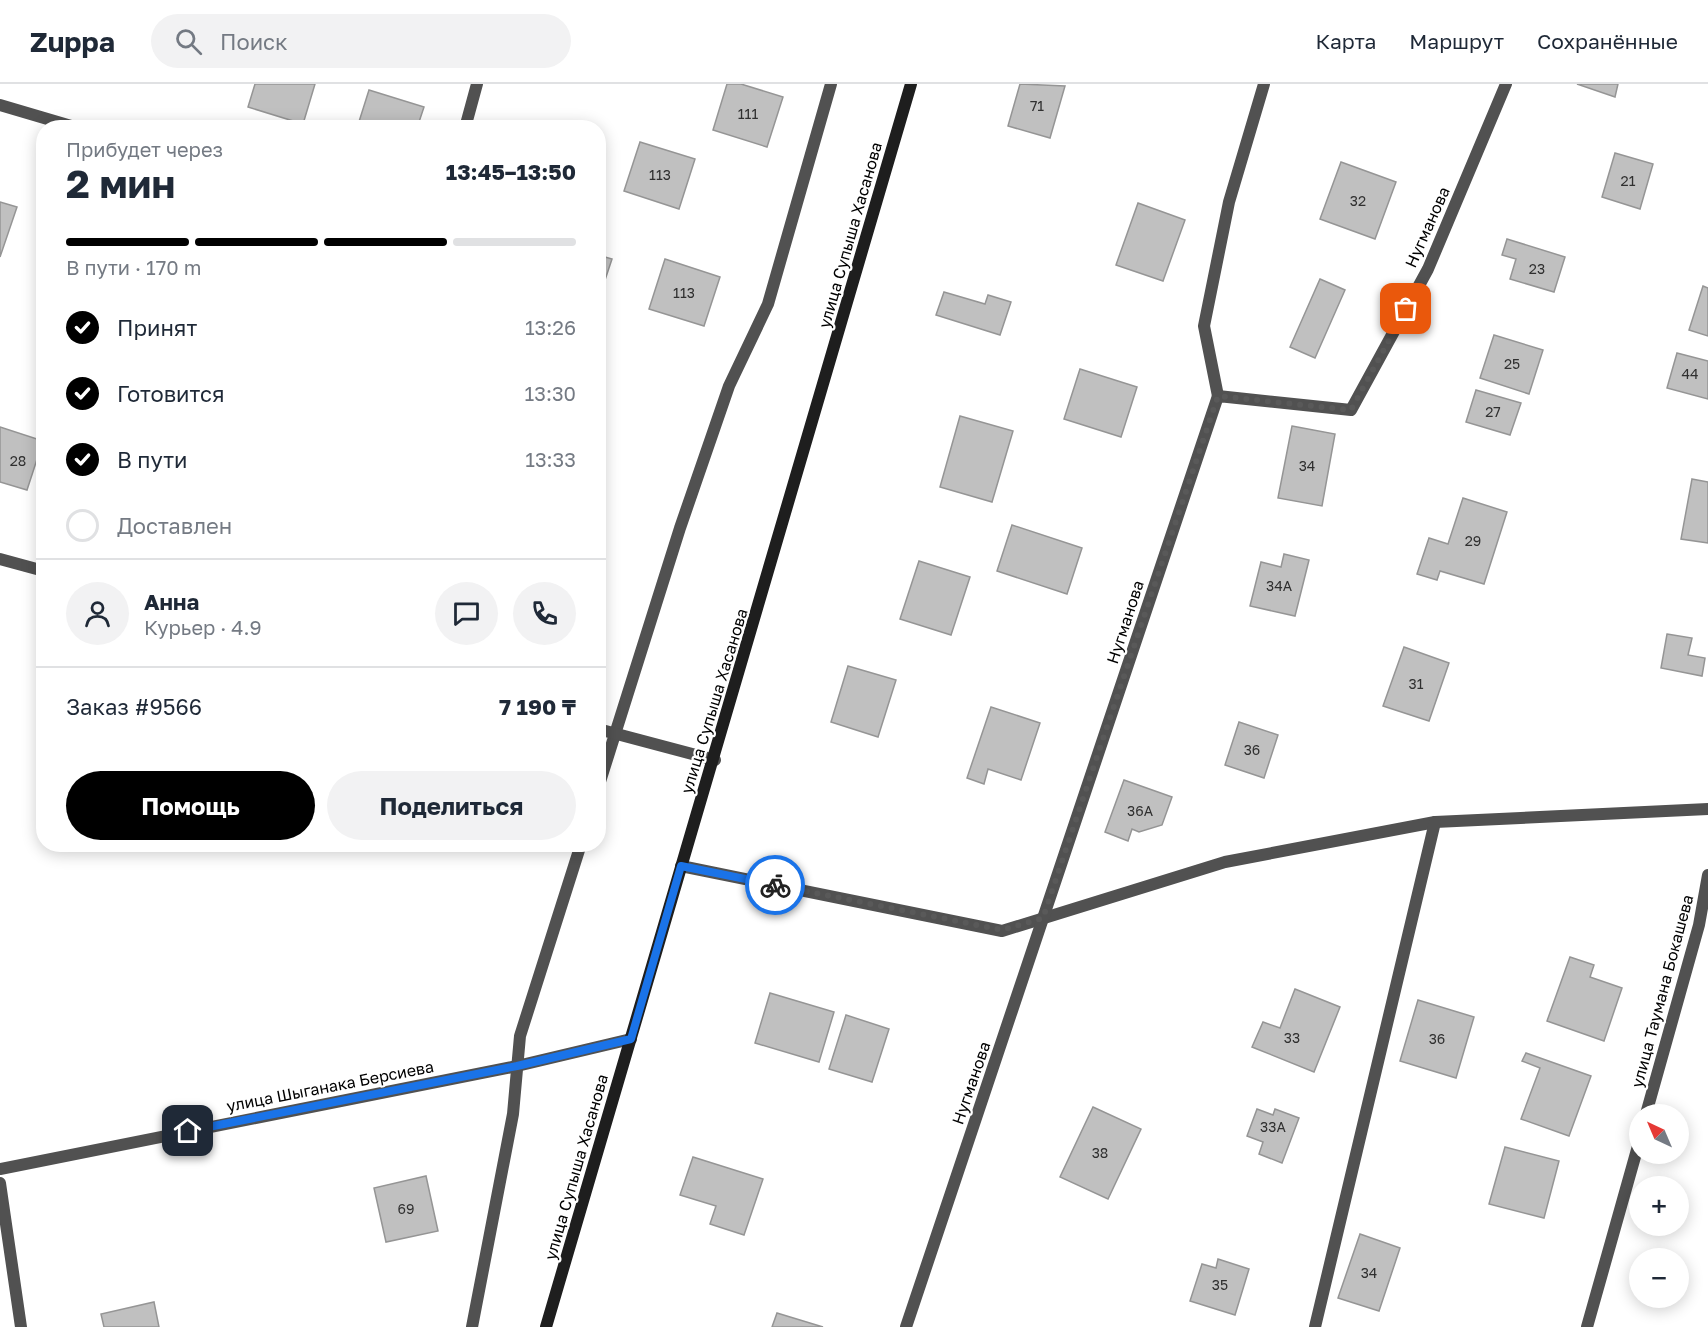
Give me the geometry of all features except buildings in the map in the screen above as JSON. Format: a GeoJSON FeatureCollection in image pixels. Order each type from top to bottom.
{"type":"FeatureCollection","features":[{"type":"Feature","properties":{"kind":"street"},"geometry":{"type":"LineString","coordinates":[[467,120],[477,84]]}},
{"type":"Feature","properties":{"kind":"street"},"geometry":{"type":"LineString","coordinates":[[606,764],[729,386],[768,304],[831,84]]}},
{"type":"Feature","properties":{"kind":"street","name":"улица Супыша Хасанова"},"geometry":{"type":"LineString","coordinates":[[546,1327],[681,866],[715,760],[911,84]]}},
{"type":"Feature","properties":{"kind":"street"},"geometry":{"type":"LineString","coordinates":[[1218,396],[1204,326],[1229,202],[1264,84]]}},
{"type":"Feature","properties":{"kind":"street","name":"Нугманова"},"geometry":{"type":"LineString","coordinates":[[906,1327],[1218,396],[1351,410],[1428,269],[1506,84]]}},
{"type":"Feature","properties":{"kind":"street"},"geometry":{"type":"LineString","coordinates":[[0,105],[51,120]]}},
{"type":"Feature","properties":{"kind":"street"},"geometry":{"type":"LineString","coordinates":[[0,559],[36,570]]}},
{"type":"Feature","properties":{"kind":"street"},"geometry":{"type":"LineString","coordinates":[[606,731],[715,760]]}},
{"type":"Feature","properties":{"kind":"street"},"geometry":{"type":"LineString","coordinates":[[681,866],[1002,930],[1226,862],[1435,822],[1708,809]]}},
{"type":"Feature","properties":{"kind":"street"},"geometry":{"type":"LineString","coordinates":[[1316,1327],[1435,822]]}},
{"type":"Feature","properties":{"kind":"street"},"geometry":{"type":"LineString","coordinates":[[472,1327],[513,1114],[520,1036],[578,852]]}},
{"type":"Feature","properties":{"kind":"street","name":"улица Таумана Бокашева"},"geometry":{"type":"LineString","coordinates":[[1649,1104],[1703,927],[1708,874]]}},
{"type":"Feature","properties":{"kind":"street","name":"улица Шыганака Берсиева"},"geometry":{"type":"LineString","coordinates":[[0,1168],[517,1066],[631,1039]]}},
{"type":"Feature","properties":{"kind":"street"},"geometry":{"type":"LineString","coordinates":[[1587,1327],[1633,1164]]}},
{"type":"Feature","properties":{"kind":"street"},"geometry":{"type":"LineString","coordinates":[[0,1183],[21,1327]]}},
{"type":"Feature","properties":{"kind":"way so far"},"geometry":{"type":"LineString","coordinates":[[775,885],[1002,930],[1043,918],[1218,396],[1351,410],[1406,309]]}},
{"type":"Feature","properties":{"kind":"route"},"geometry":{"type":"LineString","coordinates":[[188,1131],[517,1066],[631,1039],[681,866],[775,885]]}}]}
